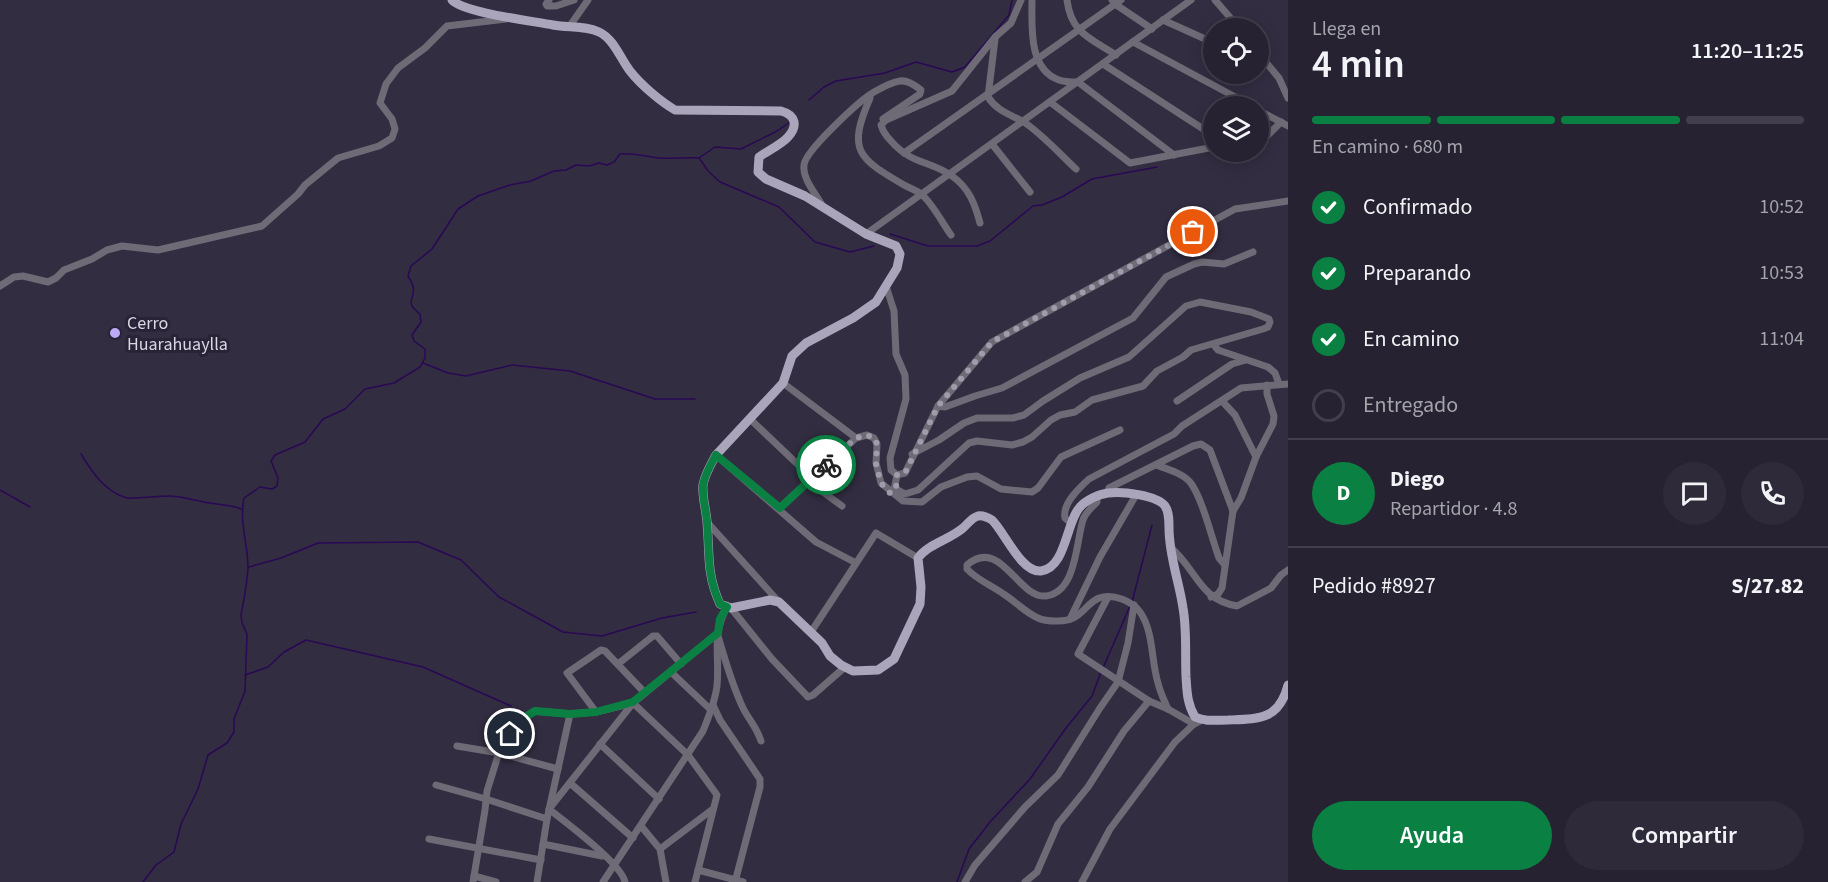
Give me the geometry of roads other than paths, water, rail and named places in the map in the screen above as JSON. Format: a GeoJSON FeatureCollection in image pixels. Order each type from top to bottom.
{"type":"FeatureCollection","features":[{"type":"Feature","properties":{"kind":"main road"},"geometry":{"type":"LineString","coordinates":[[452,0],[469,9],[598,31],[606,37],[632,73],[675,110],[789,113],[793,117],[794,126],[787,138],[759,157],[758,172],[766,179],[805,196],[866,234],[896,246],[900,254],[897,268],[876,302],[853,318],[806,343],[792,356],[783,383],[716,455],[704,482],[703,497],[712,588],[720,604],[729,608],[770,600],[780,602],[822,643],[830,656],[845,667],[853,671],[879,670],[894,659],[920,604],[918,558],[922,551],[953,536],[971,519],[986,516],[999,527],[1004,538],[1030,568],[1042,571],[1052,566],[1061,553],[1079,507],[1107,493],[1136,495],[1159,500],[1168,513],[1169,546],[1184,610],[1187,699],[1198,722],[1265,717],[1280,705],[1288,686]]}},
{"type":"Feature","properties":{"kind":"street"},"geometry":{"type":"LineString","coordinates":[[549,0],[547,6],[556,6],[574,0]]}},
{"type":"Feature","properties":{"kind":"street"},"geometry":{"type":"LineString","coordinates":[[569,27],[588,0]]}},
{"type":"Feature","properties":{"kind":"street"},"geometry":{"type":"LineString","coordinates":[[881,125],[886,120],[951,91],[995,37],[1011,23],[1021,0]]}},
{"type":"Feature","properties":{"kind":"street"},"geometry":{"type":"LineString","coordinates":[[1032,0],[1032,39],[1045,72],[1058,80],[1078,82],[1174,155]]}},
{"type":"Feature","properties":{"kind":"street"},"geometry":{"type":"LineString","coordinates":[[1067,0],[1069,16],[1078,30],[1116,55]]}},
{"type":"Feature","properties":{"kind":"street"},"geometry":{"type":"LineString","coordinates":[[1215,0],[1230,18]]}},
{"type":"Feature","properties":{"kind":"street"},"geometry":{"type":"LineString","coordinates":[[904,153],[1116,1],[1152,29]]}},
{"type":"Feature","properties":{"kind":"street"},"geometry":{"type":"LineString","coordinates":[[866,234],[1152,29],[1187,1]]}},
{"type":"Feature","properties":{"kind":"street"},"geometry":{"type":"LineString","coordinates":[[0,285],[22,276],[48,282],[64,270],[92,259],[107,250],[122,246],[158,250],[262,226],[305,185],[338,158],[379,146],[392,138],[395,129],[392,119],[380,104],[386,84],[398,68],[425,48],[447,26],[514,18]]}},
{"type":"Feature","properties":{"kind":"street"},"geometry":{"type":"LineString","coordinates":[[1163,20],[1203,38]]}},
{"type":"Feature","properties":{"kind":"street"},"geometry":{"type":"LineString","coordinates":[[995,37],[987,97],[993,105],[1010,117],[1023,122],[1076,169]]}},
{"type":"Feature","properties":{"kind":"street"},"geometry":{"type":"LineString","coordinates":[[1133,42],[1233,96]]}},
{"type":"Feature","properties":{"kind":"street"},"geometry":{"type":"LineString","coordinates":[[1103,64],[1203,129]]}},
{"type":"Feature","properties":{"kind":"street"},"geometry":{"type":"LineString","coordinates":[[1269,66],[1279,78],[1288,98]]}},
{"type":"Feature","properties":{"kind":"street"},"geometry":{"type":"LineString","coordinates":[[825,209],[804,174],[804,163],[825,135],[873,93],[901,81],[914,85],[921,90],[920,94],[889,113],[882,120],[883,132],[910,158],[950,174],[974,200],[980,223]]}},
{"type":"Feature","properties":{"kind":"street"},"geometry":{"type":"LineString","coordinates":[[873,93],[860,122],[858,140],[862,158],[878,170],[922,194],[951,235]]}},
{"type":"Feature","properties":{"kind":"street"},"geometry":{"type":"LineString","coordinates":[[1050,102],[1130,163],[1203,149]]}},
{"type":"Feature","properties":{"kind":"street"},"geometry":{"type":"LineString","coordinates":[[1269,116],[1288,126]]}},
{"type":"Feature","properties":{"kind":"street"},"geometry":{"type":"LineString","coordinates":[[1269,134],[1281,122]]}},
{"type":"Feature","properties":{"kind":"street"},"geometry":{"type":"LineString","coordinates":[[992,144],[1030,192]]}},
{"type":"Feature","properties":{"kind":"street"},"geometry":{"type":"LineString","coordinates":[[897,475],[905,473],[912,454],[938,406],[992,342],[1235,209],[1288,201]]}},
{"type":"Feature","properties":{"kind":"street"},"geometry":{"type":"LineString","coordinates":[[938,406],[945,407],[1002,388],[1133,318],[1166,278],[1194,264],[1202,262],[1224,264],[1253,252]]}},
{"type":"Feature","properties":{"kind":"street"},"geometry":{"type":"LineString","coordinates":[[886,286],[894,311],[896,354],[906,375],[906,399],[890,458],[891,470],[897,475]]}},
{"type":"Feature","properties":{"kind":"street"},"geometry":{"type":"LineString","coordinates":[[893,491],[912,494],[969,443],[977,441],[1012,445],[1023,442],[1060,415],[1075,412],[1092,400],[1136,390],[1148,382],[1157,371],[1191,350],[1263,329],[1268,327],[1269,319],[1251,312],[1200,302],[1192,303],[1129,357],[1080,378],[1043,400],[1024,415],[1012,418],[977,418],[964,423],[939,440],[912,454]]}},
{"type":"Feature","properties":{"kind":"street"},"geometry":{"type":"LineString","coordinates":[[1214,345],[1218,350],[1268,367],[1275,373],[1279,384]]}},
{"type":"Feature","properties":{"kind":"street"},"geometry":{"type":"LineString","coordinates":[[1177,401],[1232,364],[1246,360]]}},
{"type":"Feature","properties":{"kind":"street"},"geometry":{"type":"LineString","coordinates":[[783,383],[856,438]]}},
{"type":"Feature","properties":{"kind":"street"},"geometry":{"type":"LineString","coordinates":[[1071,523],[1065,518],[1065,509],[1089,479],[1174,434],[1182,426],[1241,388],[1288,384]]}},
{"type":"Feature","properties":{"kind":"street"},"geometry":{"type":"LineString","coordinates":[[1211,597],[1218,594],[1222,588],[1233,511],[1241,498],[1256,458],[1273,424],[1274,416],[1267,394],[1267,385]]}},
{"type":"Feature","properties":{"kind":"street"},"geometry":{"type":"LineString","coordinates":[[1222,401],[1235,415],[1256,458]]}},
{"type":"Feature","properties":{"kind":"street"},"geometry":{"type":"LineString","coordinates":[[750,419],[810,480],[842,506]]}},
{"type":"Feature","properties":{"kind":"street"},"geometry":{"type":"LineString","coordinates":[[780,508],[856,438],[867,435],[874,438],[877,444],[876,464],[881,483],[903,501],[922,502],[941,487],[967,477],[977,476],[1001,489],[1032,492],[1038,488],[1061,457],[1120,430]]}},
{"type":"Feature","properties":{"kind":"street"},"geometry":{"type":"LineString","coordinates":[[1107,493],[1109,488],[1193,446],[1206,446],[1210,450],[1233,511]]}},
{"type":"Feature","properties":{"kind":"street"},"geometry":{"type":"LineString","coordinates":[[716,455],[780,508],[816,542],[856,563]]}},
{"type":"Feature","properties":{"kind":"street"},"geometry":{"type":"LineString","coordinates":[[1156,465],[1182,476],[1196,492],[1219,558],[1224,564]]}},
{"type":"Feature","properties":{"kind":"street"},"geometry":{"type":"LineString","coordinates":[[893,491],[897,475]]}},
{"type":"Feature","properties":{"kind":"street"},"geometry":{"type":"LineString","coordinates":[[1070,619],[1100,557],[1136,495]]}},
{"type":"Feature","properties":{"kind":"street"},"geometry":{"type":"LineString","coordinates":[[1097,497],[1097,502],[1082,521],[1080,541],[1072,571],[1058,591],[1047,596],[1038,595],[1028,589],[998,560],[981,558],[966,567],[968,572],[1041,620],[1070,619],[1082,614],[1095,601],[1108,597],[1121,599],[1134,605],[1142,614],[1157,682],[1168,709]]}},
{"type":"Feature","properties":{"kind":"street"},"geometry":{"type":"LineString","coordinates":[[707,522],[780,602]]}},
{"type":"Feature","properties":{"kind":"street"},"geometry":{"type":"LineString","coordinates":[[811,632],[876,533],[918,558]]}},
{"type":"Feature","properties":{"kind":"street"},"geometry":{"type":"LineString","coordinates":[[1169,546],[1178,554],[1211,597],[1237,606],[1271,588],[1288,570]]}},
{"type":"Feature","properties":{"kind":"street"},"geometry":{"type":"LineString","coordinates":[[1082,882],[1110,829],[1175,742],[1198,722],[1149,701],[1078,654],[1108,597]]}},
{"type":"Feature","properties":{"kind":"street"},"geometry":{"type":"LineString","coordinates":[[965,882],[975,865],[1024,807],[1058,775],[1118,682],[1128,643],[1134,605]]}},
{"type":"Feature","properties":{"kind":"street"},"geometry":{"type":"LineString","coordinates":[[603,882],[703,731],[717,686],[716,646],[720,619],[729,608],[808,697],[845,667]]}},
{"type":"Feature","properties":{"kind":"street"},"geometry":{"type":"LineString","coordinates":[[549,809],[633,702],[718,633]]}},
{"type":"Feature","properties":{"kind":"street"},"geometry":{"type":"LineString","coordinates":[[718,633],[726,663],[744,710],[757,729],[761,741]]}},
{"type":"Feature","properties":{"kind":"street"},"geometry":{"type":"LineString","coordinates":[[618,664],[653,636],[657,636],[681,664]]}},
{"type":"Feature","properties":{"kind":"street"},"geometry":{"type":"LineString","coordinates":[[596,712],[567,673],[604,650],[645,693]]}},
{"type":"Feature","properties":{"kind":"street"},"geometry":{"type":"LineString","coordinates":[[671,672],[712,708],[760,779],[738,881],[698,870]]}},
{"type":"Feature","properties":{"kind":"street"},"geometry":{"type":"LineString","coordinates":[[1025,882],[1037,872],[1058,824],[1088,787],[1124,730],[1149,701]]}},
{"type":"Feature","properties":{"kind":"street"},"geometry":{"type":"LineString","coordinates":[[496,882],[474,879],[486,799],[498,753],[519,721],[535,711],[570,714],[596,712],[633,702]]}},
{"type":"Feature","properties":{"kind":"street"},"geometry":{"type":"LineString","coordinates":[[633,702],[688,755],[717,795],[695,882]]}},
{"type":"Feature","properties":{"kind":"street"},"geometry":{"type":"LineString","coordinates":[[537,882],[547,819],[570,714]]}},
{"type":"Feature","properties":{"kind":"street"},"geometry":{"type":"LineString","coordinates":[[600,744],[659,799]]}},
{"type":"Feature","properties":{"kind":"street"},"geometry":{"type":"LineString","coordinates":[[457,746],[498,753],[558,769]]}},
{"type":"Feature","properties":{"kind":"street"},"geometry":{"type":"LineString","coordinates":[[570,783],[633,838]]}},
{"type":"Feature","properties":{"kind":"street"},"geometry":{"type":"LineString","coordinates":[[436,785],[547,819]]}},
{"type":"Feature","properties":{"kind":"street"},"geometry":{"type":"LineString","coordinates":[[549,809],[614,864],[623,875],[624,882]]}},
{"type":"Feature","properties":{"kind":"street"},"geometry":{"type":"LineString","coordinates":[[660,849],[713,809]]}},
{"type":"Feature","properties":{"kind":"street"},"geometry":{"type":"LineString","coordinates":[[641,826],[660,849],[666,882]]}},
{"type":"Feature","properties":{"kind":"street"},"geometry":{"type":"LineString","coordinates":[[429,839],[540,860]]}},
{"type":"Feature","properties":{"kind":"street"},"geometry":{"type":"LineString","coordinates":[[543,844],[604,856]]}},
{"type":"Feature","properties":{"kind":"waterway"},"geometry":{"type":"LineString","coordinates":[[809,100],[824,87],[836,81],[885,73],[916,62],[952,72],[965,67],[1009,15],[1012,0]]}},
{"type":"Feature","properties":{"kind":"waterway"},"geometry":{"type":"LineString","coordinates":[[143,882],[156,865],[174,852],[181,824],[198,789],[208,755],[227,743],[234,732],[234,719],[245,691],[247,634],[241,615],[248,559],[243,524],[244,498],[260,487],[272,489],[277,486],[278,478],[271,461],[275,455],[305,442],[323,419],[345,409],[365,389],[394,383],[420,367],[425,358],[425,349],[414,341],[412,335],[421,322],[420,314],[411,303],[413,286],[408,276],[411,266],[432,249],[458,209],[478,196],[510,185],[531,181],[554,171],[566,170],[576,165],[589,166],[599,163],[607,165],[614,162],[620,154],[659,158],[699,158],[715,147],[741,149],[790,122]]}},
{"type":"Feature","properties":{"kind":"waterway"},"geometry":{"type":"LineString","coordinates":[[700,159],[708,171],[720,182],[779,207],[815,242],[850,252],[874,246]]}},
{"type":"Feature","properties":{"kind":"waterway"},"geometry":{"type":"LineString","coordinates":[[890,234],[928,246],[977,246],[990,241],[1033,206],[1062,197],[1092,179],[1157,167]]}},
{"type":"Feature","properties":{"kind":"waterway"},"geometry":{"type":"LineString","coordinates":[[423,363],[448,373],[466,376],[512,365],[570,371],[655,399],[695,399]]}},
{"type":"Feature","properties":{"kind":"waterway"},"geometry":{"type":"LineString","coordinates":[[81,454],[106,486],[127,498],[177,496],[241,509]]}},
{"type":"Feature","properties":{"kind":"waterway"},"geometry":{"type":"LineString","coordinates":[[0,490],[30,507]]}},
{"type":"Feature","properties":{"kind":"waterway"},"geometry":{"type":"LineString","coordinates":[[1132,602],[1152,525]]}},
{"type":"Feature","properties":{"kind":"waterway"},"geometry":{"type":"LineString","coordinates":[[249,567],[281,558],[318,543],[418,542],[461,560],[499,597],[563,632],[602,636],[662,618],[696,612]]}},
{"type":"Feature","properties":{"kind":"waterway"},"geometry":{"type":"LineString","coordinates":[[1103,668],[1130,606]]}},
{"type":"Feature","properties":{"kind":"waterway"},"geometry":{"type":"LineString","coordinates":[[245,675],[268,667],[284,652],[306,640],[423,667],[511,706]]}},
{"type":"Feature","properties":{"kind":"waterway"},"geometry":{"type":"LineString","coordinates":[[957,882],[969,849],[990,822],[1030,779],[1092,696],[1101,672]]}},
{"type":"Feature","properties":{"kind":"place","name":"Cerro Huarahuaylla"},"geometry":{"type":"Point","coordinates":[115,333]}}]}
